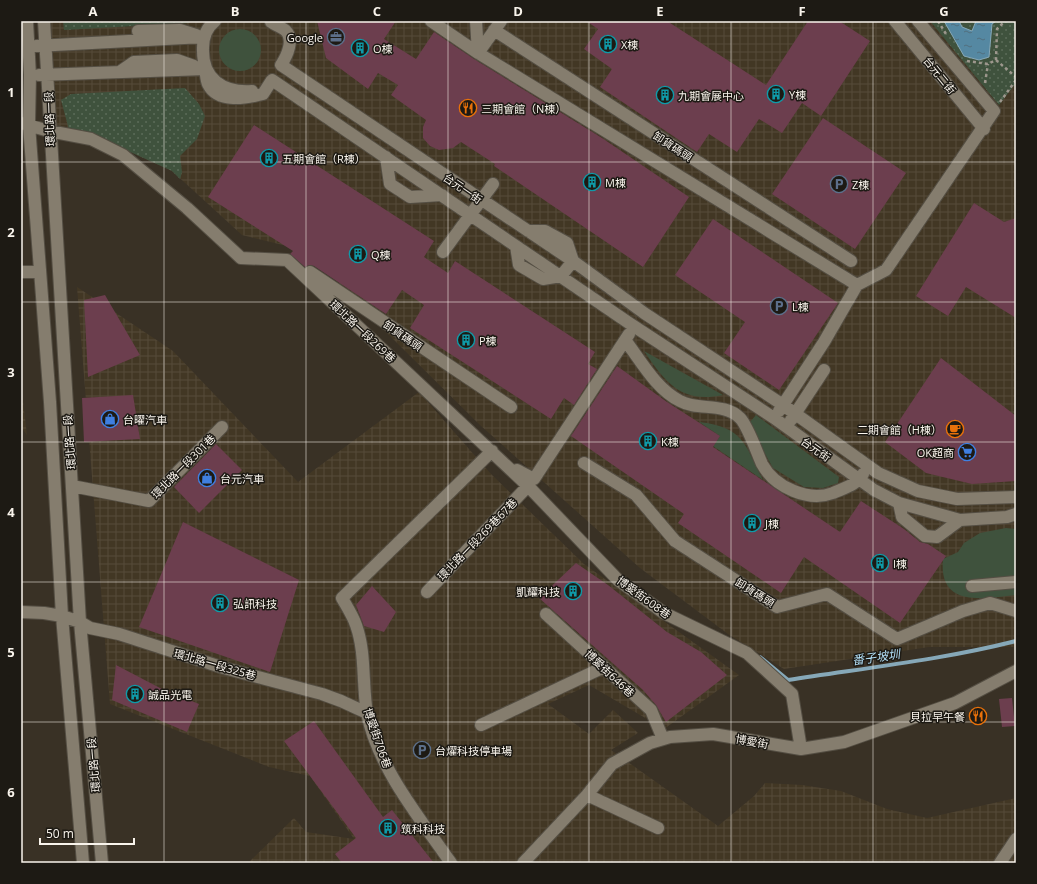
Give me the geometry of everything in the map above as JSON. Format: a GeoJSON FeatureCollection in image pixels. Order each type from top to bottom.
{"type":"FeatureCollection","features":[{"type":"Feature","properties":{"kind":"street","name":"環北路一段"},"geometry":{"type":"LineString","coordinates":[[27,21],[24,45],[30,75],[25,124],[40,272],[62,616],[83,863]]}},
{"type":"Feature","properties":{"kind":"street","name":"環北路一段"},"geometry":{"type":"LineString","coordinates":[[44,21],[49,131],[80,622],[102,863]]}},
{"type":"Feature","properties":{"kind":"street"},"geometry":{"type":"LineString","coordinates":[[207,21],[203,38],[202,59],[205,69],[215,81],[226,88],[239,92],[252,91],[272,80],[281,65],[283,52],[281,38],[270,21]]}},
{"type":"Feature","properties":{"kind":"street"},"geometry":{"type":"LineString","coordinates":[[203,38],[215,21]]}},
{"type":"Feature","properties":{"kind":"street"},"geometry":{"type":"LineString","coordinates":[[431,21],[478,53],[857,285]]}},
{"type":"Feature","properties":{"kind":"street"},"geometry":{"type":"LineString","coordinates":[[476,21],[478,53]]}},
{"type":"Feature","properties":{"kind":"street","name":"台元二街"},"geometry":{"type":"LineString","coordinates":[[895,21],[984,129]]}},
{"type":"Feature","properties":{"kind":"street","name":"台元二街"},"geometry":{"type":"LineString","coordinates":[[918,21],[994,111]]}},
{"type":"Feature","properties":{"kind":"street"},"geometry":{"type":"LineString","coordinates":[[478,53],[498,26]]}},
{"type":"Feature","properties":{"kind":"street","name":"卸貨碼頭"},"geometry":{"type":"LineString","coordinates":[[498,26],[851,261]]}},
{"type":"Feature","properties":{"kind":"street"},"geometry":{"type":"LineString","coordinates":[[24,45],[203,38]]}},
{"type":"Feature","properties":{"kind":"street","name":"台元一街"},"geometry":{"type":"LineString","coordinates":[[281,65],[528,232],[545,231],[567,243],[573,261]]}},
{"type":"Feature","properties":{"kind":"street"},"geometry":{"type":"LineString","coordinates":[[30,75],[121,70],[205,69]]}},
{"type":"Feature","properties":{"kind":"street","name":"台元一街"},"geometry":{"type":"LineString","coordinates":[[272,80],[634,326]]}},
{"type":"Feature","properties":{"kind":"street"},"geometry":{"type":"LineString","coordinates":[[774,418],[824,342],[857,285],[886,270],[984,129],[994,111]]}},
{"type":"Feature","properties":{"kind":"street"},"geometry":{"type":"LineString","coordinates":[[355,136],[366,122]]}},
{"type":"Feature","properties":{"kind":"street","name":"環北路一段269巷"},"geometry":{"type":"LineString","coordinates":[[25,124],[49,131],[91,139],[123,155],[187,208],[241,258],[287,260],[492,451]]}},
{"type":"Feature","properties":{"kind":"street"},"geometry":{"type":"LineString","coordinates":[[386,157],[390,184],[410,196],[442,195]]}},
{"type":"Feature","properties":{"kind":"street"},"geometry":{"type":"LineString","coordinates":[[443,252],[492,184]]}},
{"type":"Feature","properties":{"kind":"street"},"geometry":{"type":"LineString","coordinates":[[502,461],[534,479],[644,313],[573,261],[561,276]]}},
{"type":"Feature","properties":{"kind":"street","name":"卸貨碼頭"},"geometry":{"type":"LineString","coordinates":[[295,266],[299,265],[511,407]]}},
{"type":"Feature","properties":{"kind":"street"},"geometry":{"type":"LineString","coordinates":[[21,272],[40,272]]}},
{"type":"Feature","properties":{"kind":"street","name":"台元街"},"geometry":{"type":"LineString","coordinates":[[644,313],[783,405],[878,473],[918,491],[957,499],[1016,497]]}},
{"type":"Feature","properties":{"kind":"street","name":"台元街"},"geometry":{"type":"LineString","coordinates":[[634,326],[774,418],[860,480],[898,502],[960,520],[1007,517],[1016,514]]}},
{"type":"Feature","properties":{"kind":"street"},"geometry":{"type":"LineString","coordinates":[[625,340],[659,385],[680,401],[701,407],[725,408],[740,418],[764,466],[780,484],[805,496],[828,495],[860,480],[868,466]]}},
{"type":"Feature","properties":{"kind":"street"},"geometry":{"type":"LineString","coordinates":[[786,428],[824,370]]}},
{"type":"Feature","properties":{"kind":"street"},"geometry":{"type":"LineString","coordinates":[[734,414],[744,399]]}},
{"type":"Feature","properties":{"kind":"street","name":"環北路一段301巷"},"geometry":{"type":"LineString","coordinates":[[72,486],[149,501],[222,427]]}},
{"type":"Feature","properties":{"kind":"street","name":"博愛街608巷"},"geometry":{"type":"LineString","coordinates":[[492,451],[528,486],[618,580],[664,613],[747,653],[792,694],[801,750]]}},
{"type":"Feature","properties":{"kind":"street","name":"博愛街706巷"},"geometry":{"type":"LineString","coordinates":[[451,863],[395,782],[385,763],[367,713],[361,648],[356,625],[342,598],[492,451]]}},
{"type":"Feature","properties":{"kind":"street","name":"卸貨碼頭"},"geometry":{"type":"LineString","coordinates":[[584,463],[636,495],[674,541],[777,607],[826,594],[897,639],[963,611],[990,603],[1016,611]]}},
{"type":"Feature","properties":{"kind":"street","name":"環北路一段269巷67巷"},"geometry":{"type":"LineString","coordinates":[[427,592],[528,486]]}},
{"type":"Feature","properties":{"kind":"street"},"geometry":{"type":"LineString","coordinates":[[898,502],[902,516],[925,536],[937,537],[960,520]]}},
{"type":"Feature","properties":{"kind":"street"},"geometry":{"type":"LineString","coordinates":[[972,586],[1016,582]]}},
{"type":"Feature","properties":{"kind":"street","name":"環北路一段325巷"},"geometry":{"type":"LineString","coordinates":[[21,612],[44,613],[62,616],[80,622],[90,628],[119,634],[224,668],[341,700],[367,713]]}},
{"type":"Feature","properties":{"kind":"street","name":"博愛街646巷"},"geometry":{"type":"LineString","coordinates":[[546,614],[651,710],[663,739]]}},
{"type":"Feature","properties":{"kind":"street"},"geometry":{"type":"LineString","coordinates":[[481,725],[604,667]]}},
{"type":"Feature","properties":{"kind":"street","name":"博愛街"},"geometry":{"type":"LineString","coordinates":[[523,863],[587,795],[612,764],[650,743],[670,736],[713,734],[801,750],[844,742],[955,703],[1016,673]]}},
{"type":"Feature","properties":{"kind":"street"},"geometry":{"type":"LineString","coordinates":[[587,795],[658,828]]}},
{"type":"Feature","properties":{"kind":"street"},"geometry":{"type":"LineString","coordinates":[[1000,863],[1016,839]]}},
{"type":"Feature","properties":{"kind":"path"},"geometry":{"type":"LineString","coordinates":[[938,21],[946,34]]}},
{"type":"Feature","properties":{"kind":"path"},"geometry":{"type":"LineString","coordinates":[[994,111],[1016,78],[996,60],[997,29],[1005,21]]}},
{"type":"Feature","properties":{"kind":"path"},"geometry":{"type":"LineString","coordinates":[[963,58],[966,61],[988,64],[996,60]]}},
{"type":"Feature","properties":{"kind":"shaded area"},"geometry":{"type":"Polygon","coordinates":[[[48,21],[1016,21],[1016,647],[929,647],[784,669],[728,634],[640,568],[480,425],[394,340],[308,251],[242,235],[172,171],[93,135],[50,127],[48,21]]]}},
{"type":"Feature","properties":{"kind":"shaded area"},"geometry":{"type":"Polygon","coordinates":[[[77,287],[173,351],[298,482],[419,392],[491,474],[584,564],[739,675],[664,729],[589,685],[548,704],[589,734],[613,710],[638,733],[611,750],[718,826],[754,796],[765,783],[802,785],[841,791],[887,809],[927,818],[1016,798],[1016,863],[248,863],[294,818],[306,832],[354,839],[310,776],[269,767],[110,704],[77,287]]]}},
{"type":"Feature","properties":{"kind":"shaded area"},"geometry":{"type":"Polygon","coordinates":[[[21,385],[27,435],[21,427],[21,385]]]}},
{"type":"Feature","properties":{"kind":"green space"},"geometry":{"type":"Polygon","coordinates":[[[63,21],[190,21],[189,23],[64,30],[63,21]]]}},
{"type":"Feature","properties":{"kind":"green space"},"geometry":{"type":"Polygon","coordinates":[[[930,21],[1016,21],[1016,83],[999,105],[930,21]]]}},
{"type":"Feature","properties":{"kind":"green space"},"geometry":{"type":"Polygon","coordinates":[[[236,29],[244,29],[252,32],[258,38],[261,50],[258,62],[252,68],[244,71],[236,71],[228,68],[222,62],[219,54],[219,46],[222,38],[228,32],[236,29]]]}},
{"type":"Feature","properties":{"kind":"green space"},"geometry":{"type":"Polygon","coordinates":[[[185,88],[199,104],[205,116],[197,139],[180,156],[182,172],[180,179],[172,171],[93,135],[69,130],[61,100],[71,94],[185,88]]]}},
{"type":"Feature","properties":{"kind":"green space"},"geometry":{"type":"Polygon","coordinates":[[[644,351],[723,395],[708,397],[696,396],[685,393],[676,388],[659,372],[644,351]]]}},
{"type":"Feature","properties":{"kind":"green space"},"geometry":{"type":"Polygon","coordinates":[[[756,415],[839,477],[838,483],[823,488],[804,487],[773,468],[750,422],[756,415]]]}},
{"type":"Feature","properties":{"kind":"green space"},"geometry":{"type":"Polygon","coordinates":[[[699,422],[714,424],[734,433],[747,448],[763,480],[713,446],[720,436],[699,422]]]}},
{"type":"Feature","properties":{"kind":"green space"},"geometry":{"type":"Polygon","coordinates":[[[1006,528],[1016,529],[1016,595],[991,598],[966,597],[956,593],[948,586],[943,575],[943,559],[958,552],[964,543],[980,533],[1006,528]]]}},
{"type":"Feature","properties":{"kind":"water"},"geometry":{"type":"Polygon","coordinates":[[[944,21],[959,21],[962,27],[972,31],[976,21],[996,21],[992,24],[989,57],[979,60],[964,56],[944,21]]]}},
{"type":"Feature","properties":{"kind":"building"},"geometry":{"type":"Polygon","coordinates":[[[317,21],[396,21],[384,39],[416,59],[434,32],[474,59],[602,138],[689,197],[643,267],[461,142],[453,148],[439,150],[430,146],[423,138],[423,127],[426,120],[391,95],[398,85],[378,73],[368,89],[326,58],[317,21]]]}},
{"type":"Feature","properties":{"kind":"building"},"geometry":{"type":"Polygon","coordinates":[[[586,21],[667,21],[766,85],[808,21],[839,21],[870,41],[821,116],[802,103],[782,133],[759,119],[737,152],[709,134],[697,152],[600,87],[612,69],[584,49],[598,29],[586,21]]]}},
{"type":"Feature","properties":{"kind":"building","name":"Z棟"},"geometry":{"type":"Polygon","coordinates":[[[823,118],[906,173],[855,249],[772,194],[823,118]]]}},
{"type":"Feature","properties":{"kind":"building"},"geometry":{"type":"Polygon","coordinates":[[[254,125],[434,241],[424,257],[448,273],[455,261],[595,352],[588,364],[597,369],[574,405],[564,398],[551,419],[410,328],[424,305],[402,290],[386,314],[314,266],[310,265],[305,267],[290,254],[293,251],[208,197],[254,125]]]}},
{"type":"Feature","properties":{"kind":"building"},"geometry":{"type":"Polygon","coordinates":[[[974,203],[1004,222],[1016,218],[1016,318],[966,287],[948,316],[916,296],[974,203]]]}},
{"type":"Feature","properties":{"kind":"building","name":"L棟"},"geometry":{"type":"Polygon","coordinates":[[[713,219],[838,303],[779,390],[724,353],[745,322],[675,275],[713,219]]]}},
{"type":"Feature","properties":{"kind":"building"},"geometry":{"type":"Polygon","coordinates":[[[105,295],[140,355],[88,377],[84,300],[105,295]]]}},
{"type":"Feature","properties":{"kind":"building","name":"二期會館（H棟）"},"geometry":{"type":"Polygon","coordinates":[[[941,358],[1016,416],[1016,481],[972,484],[926,473],[885,442],[941,358]]]}},
{"type":"Feature","properties":{"kind":"building"},"geometry":{"type":"Polygon","coordinates":[[[617,366],[667,402],[720,436],[713,447],[840,532],[861,501],[904,529],[920,542],[928,544],[946,556],[900,623],[804,557],[781,593],[678,523],[684,514],[571,436],[617,366]]]}},
{"type":"Feature","properties":{"kind":"building","name":"台曜汽車"},"geometry":{"type":"Polygon","coordinates":[[[133,395],[140,439],[84,442],[82,398],[133,395]]]}},
{"type":"Feature","properties":{"kind":"building","name":"台元汽車"},"geometry":{"type":"Polygon","coordinates":[[[216,444],[242,470],[199,513],[174,487],[216,444]]]}},
{"type":"Feature","properties":{"kind":"building","name":"弘訊科技"},"geometry":{"type":"Polygon","coordinates":[[[183,522],[299,580],[270,672],[139,627],[183,522]]]}},
{"type":"Feature","properties":{"kind":"building"},"geometry":{"type":"Polygon","coordinates":[[[576,563],[608,585],[667,632],[701,652],[727,675],[666,722],[656,705],[643,690],[539,598],[576,563]]]}},
{"type":"Feature","properties":{"kind":"building"},"geometry":{"type":"Polygon","coordinates":[[[372,586],[396,612],[384,632],[364,626],[356,605],[372,586]]]}},
{"type":"Feature","properties":{"kind":"building"},"geometry":{"type":"Polygon","coordinates":[[[116,665],[160,688],[199,704],[187,732],[112,700],[116,665]]]}},
{"type":"Feature","properties":{"kind":"building"},"geometry":{"type":"Polygon","coordinates":[[[1012,698],[1015,726],[1002,727],[999,699],[1012,698]]]}},
{"type":"Feature","properties":{"kind":"building"},"geometry":{"type":"Polygon","coordinates":[[[314,721],[383,817],[392,810],[434,863],[342,863],[335,854],[356,838],[284,741],[314,721]]]}},
{"type":"Feature","properties":{"kind":"waterway","name":"番子坡圳"},"geometry":{"type":"LineString","coordinates":[[760,657],[788,680],[931,659],[1016,641]]}},
{"type":"Feature","properties":{"kind":"place","name":"Google"},"geometry":{"type":"Point","coordinates":[336,37]}},
{"type":"Feature","properties":{"kind":"place","name":"X棟"},"geometry":{"type":"Point","coordinates":[608,44]}},
{"type":"Feature","properties":{"kind":"place","name":"O棟"},"geometry":{"type":"Point","coordinates":[360,48]}},
{"type":"Feature","properties":{"kind":"place","name":"Y棟"},"geometry":{"type":"Point","coordinates":[776,94]}},
{"type":"Feature","properties":{"kind":"place","name":"九期會展中心"},"geometry":{"type":"Point","coordinates":[665,95]}},
{"type":"Feature","properties":{"kind":"place","name":"三期會館（N棟）"},"geometry":{"type":"Point","coordinates":[468,108]}},
{"type":"Feature","properties":{"kind":"place","name":"五期會館（R棟）"},"geometry":{"type":"Point","coordinates":[269,158]}},
{"type":"Feature","properties":{"kind":"place","name":"M棟"},"geometry":{"type":"Point","coordinates":[592,182]}},
{"type":"Feature","properties":{"kind":"place","name":"Z棟"},"geometry":{"type":"Point","coordinates":[839,184]}},
{"type":"Feature","properties":{"kind":"place","name":"Q棟"},"geometry":{"type":"Point","coordinates":[358,254]}},
{"type":"Feature","properties":{"kind":"place","name":"L棟"},"geometry":{"type":"Point","coordinates":[779,306]}},
{"type":"Feature","properties":{"kind":"place","name":"P棟"},"geometry":{"type":"Point","coordinates":[466,340]}},
{"type":"Feature","properties":{"kind":"place","name":"台曜汽車"},"geometry":{"type":"Point","coordinates":[110,419]}},
{"type":"Feature","properties":{"kind":"place","name":"二期會館（H棟）"},"geometry":{"type":"Point","coordinates":[955,429]}},
{"type":"Feature","properties":{"kind":"place","name":"K棟"},"geometry":{"type":"Point","coordinates":[648,441]}},
{"type":"Feature","properties":{"kind":"place","name":"OK超商"},"geometry":{"type":"Point","coordinates":[967,452]}},
{"type":"Feature","properties":{"kind":"place","name":"台元汽車"},"geometry":{"type":"Point","coordinates":[207,478]}},
{"type":"Feature","properties":{"kind":"place","name":"J棟"},"geometry":{"type":"Point","coordinates":[752,523]}},
{"type":"Feature","properties":{"kind":"place","name":"I棟"},"geometry":{"type":"Point","coordinates":[880,563]}},
{"type":"Feature","properties":{"kind":"place","name":"凱耀科技"},"geometry":{"type":"Point","coordinates":[573,591]}},
{"type":"Feature","properties":{"kind":"place","name":"弘訊科技"},"geometry":{"type":"Point","coordinates":[220,603]}},
{"type":"Feature","properties":{"kind":"place","name":"誠品光電"},"geometry":{"type":"Point","coordinates":[135,694]}},
{"type":"Feature","properties":{"kind":"place","name":"貝拉早午餐"},"geometry":{"type":"Point","coordinates":[978,716]}},
{"type":"Feature","properties":{"kind":"place","name":"台燿科技停車場"},"geometry":{"type":"Point","coordinates":[422,750]}},
{"type":"Feature","properties":{"kind":"place","name":"筑科科技"},"geometry":{"type":"Point","coordinates":[388,828]}}]}
